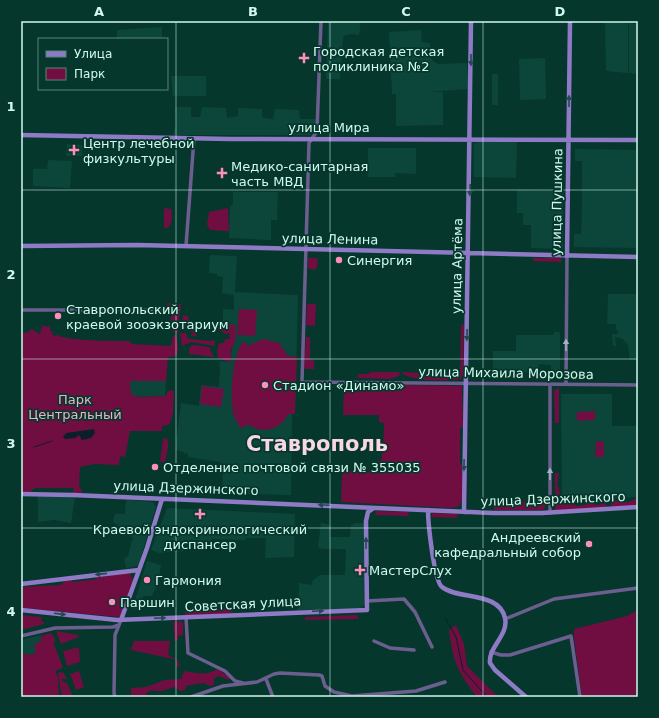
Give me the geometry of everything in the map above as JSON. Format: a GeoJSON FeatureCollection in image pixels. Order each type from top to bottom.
{"type":"FeatureCollection","features":[{"type":"Feature","properties":{"kind":"main road","name":"улица Артёма"},"geometry":{"type":"LineString","coordinates":[[464,512],[472,21]]}},
{"type":"Feature","properties":{"kind":"main road","name":"улица Пушкина"},"geometry":{"type":"LineString","coordinates":[[567,256],[570,21]]}},
{"type":"Feature","properties":{"kind":"main road","name":"улица Мира"},"geometry":{"type":"LineString","coordinates":[[21,135],[194,138],[638,140]]}},
{"type":"Feature","properties":{"kind":"main road","name":"улица Ленина"},"geometry":{"type":"LineString","coordinates":[[21,246],[137,245],[638,257]]}},
{"type":"Feature","properties":{"kind":"main road","name":"улица Дзержинского"},"geometry":{"type":"LineString","coordinates":[[21,494],[36,493],[464,512],[550,513],[638,507]]}},
{"type":"Feature","properties":{"kind":"main road"},"geometry":{"type":"LineString","coordinates":[[120,622],[162,499]]}},
{"type":"Feature","properties":{"kind":"main road","name":"улица Дзержинского"},"geometry":{"type":"LineString","coordinates":[[349,506],[363,510],[366,521]]}},
{"type":"Feature","properties":{"kind":"main road"},"geometry":{"type":"LineString","coordinates":[[367,601],[366,521],[368,512],[374,508]]}},
{"type":"Feature","properties":{"kind":"main road"},"geometry":{"type":"LineString","coordinates":[[428,510],[434,564],[442,587],[494,604],[502,610],[505,620],[503,632],[491,652],[490,660],[492,667],[526,697]]}},
{"type":"Feature","properties":{"kind":"main road"},"geometry":{"type":"LineString","coordinates":[[21,584],[139,570]]}},
{"type":"Feature","properties":{"kind":"main road","name":"Советская улица"},"geometry":{"type":"LineString","coordinates":[[21,610],[120,622],[186,617],[367,610],[367,601]]}},
{"type":"Feature","properties":{"kind":"street"},"geometry":{"type":"LineString","coordinates":[[306,250],[309,143],[317,131],[322,21]]}},
{"type":"Feature","properties":{"kind":"street"},"geometry":{"type":"LineString","coordinates":[[186,246],[194,138]]}},
{"type":"Feature","properties":{"kind":"street","name":"улица Михаила Морозова"},"geometry":{"type":"LineString","coordinates":[[306,250],[302,382],[638,385]]}},
{"type":"Feature","properties":{"kind":"street","name":"улица Пушкина"},"geometry":{"type":"LineString","coordinates":[[566,384],[567,256]]}},
{"type":"Feature","properties":{"kind":"street"},"geometry":{"type":"LineString","coordinates":[[21,310],[178,310]]}},
{"type":"Feature","properties":{"kind":"street"},"geometry":{"type":"LineString","coordinates":[[550,384],[550,513]]}},
{"type":"Feature","properties":{"kind":"street"},"geometry":{"type":"LineString","coordinates":[[505,620],[554,599],[638,588]]}},
{"type":"Feature","properties":{"kind":"street"},"geometry":{"type":"LineString","coordinates":[[367,601],[404,599],[414,612],[432,647]]}},
{"type":"Feature","properties":{"kind":"street"},"geometry":{"type":"LineString","coordinates":[[186,617],[188,653],[225,671],[235,681],[248,684]]}},
{"type":"Feature","properties":{"kind":"street"},"geometry":{"type":"LineString","coordinates":[[21,636],[55,628],[113,628],[120,622]]}},
{"type":"Feature","properties":{"kind":"street"},"geometry":{"type":"LineString","coordinates":[[115,697],[115,639],[120,622]]}},
{"type":"Feature","properties":{"kind":"street"},"geometry":{"type":"LineString","coordinates":[[491,652],[501,656],[510,655],[571,636],[580,697]]}},
{"type":"Feature","properties":{"kind":"street"},"geometry":{"type":"LineString","coordinates":[[374,641],[390,648],[414,650]]}},
{"type":"Feature","properties":{"kind":"street"},"geometry":{"type":"LineString","coordinates":[[191,697],[223,686],[248,684],[280,673],[319,675],[322,676],[325,686],[334,692],[352,696],[416,691],[445,682]]}},
{"type":"Feature","properties":{"kind":"street"},"geometry":{"type":"LineString","coordinates":[[266,679],[273,697]]}},
{"type":"Feature","properties":{"kind":"shaded area"},"geometry":{"type":"Polygon","coordinates":[[[328,21],[361,21],[359,35],[351,34],[344,36],[340,79],[326,79],[328,21]]]}},
{"type":"Feature","properties":{"kind":"shaded area"},"geometry":{"type":"Polygon","coordinates":[[[605,23],[628,23],[628,73],[606,71],[605,23]]]}},
{"type":"Feature","properties":{"kind":"shaded area"},"geometry":{"type":"Polygon","coordinates":[[[629,23],[638,24],[638,74],[629,73],[629,23]]]}},
{"type":"Feature","properties":{"kind":"shaded area"},"geometry":{"type":"Polygon","coordinates":[[[162,27],[162,38],[117,38],[117,30],[162,27]]]}},
{"type":"Feature","properties":{"kind":"shaded area"},"geometry":{"type":"Polygon","coordinates":[[[421,30],[422,42],[430,43],[430,57],[433,61],[438,64],[467,63],[469,89],[428,92],[443,92],[443,125],[396,126],[396,94],[392,94],[389,32],[421,30]]]}},
{"type":"Feature","properties":{"kind":"shaded area"},"geometry":{"type":"Polygon","coordinates":[[[545,58],[546,99],[520,100],[519,59],[545,58]]]}},
{"type":"Feature","properties":{"kind":"shaded area"},"geometry":{"type":"Polygon","coordinates":[[[492,74],[498,74],[498,105],[492,105],[492,74]]]}},
{"type":"Feature","properties":{"kind":"shaded area"},"geometry":{"type":"Polygon","coordinates":[[[171,76],[206,76],[206,96],[173,96],[171,76]]]}},
{"type":"Feature","properties":{"kind":"shaded area"},"geometry":{"type":"Polygon","coordinates":[[[175,107],[191,107],[191,117],[200,117],[202,107],[226,108],[227,118],[238,116],[238,108],[262,109],[262,117],[273,119],[275,109],[299,110],[300,119],[316,119],[316,130],[310,135],[173,135],[176,124],[175,107]]]}},
{"type":"Feature","properties":{"kind":"shaded area"},"geometry":{"type":"Polygon","coordinates":[[[517,141],[516,178],[474,177],[474,144],[478,142],[517,141]]]}},
{"type":"Feature","properties":{"kind":"shaded area","name":"Центр лечебной физкультуры"},"geometry":{"type":"Polygon","coordinates":[[[67,144],[82,145],[82,156],[66,156],[67,144]]]}},
{"type":"Feature","properties":{"kind":"shaded area"},"geometry":{"type":"Polygon","coordinates":[[[368,148],[416,148],[416,174],[395,173],[395,177],[368,177],[368,148]]]}},
{"type":"Feature","properties":{"kind":"shaded area"},"geometry":{"type":"Polygon","coordinates":[[[575,149],[637,150],[638,248],[574,247],[574,234],[581,234],[582,210],[582,161],[575,161],[575,149]]]}},
{"type":"Feature","properties":{"kind":"shaded area"},"geometry":{"type":"Polygon","coordinates":[[[48,160],[72,161],[70,188],[33,186],[33,169],[47,169],[48,160]]]}},
{"type":"Feature","properties":{"kind":"shaded area"},"geometry":{"type":"Polygon","coordinates":[[[517,190],[563,191],[563,249],[531,248],[531,225],[523,225],[523,213],[517,213],[517,190]]]}},
{"type":"Feature","properties":{"kind":"shaded area"},"geometry":{"type":"Polygon","coordinates":[[[233,192],[278,192],[277,220],[271,220],[271,240],[229,238],[230,207],[233,204],[233,192]]]}},
{"type":"Feature","properties":{"kind":"shaded area"},"geometry":{"type":"Polygon","coordinates":[[[210,255],[237,256],[235,292],[298,295],[295,414],[292,414],[291,495],[222,493],[223,473],[219,473],[220,462],[188,457],[188,454],[175,450],[181,403],[199,406],[201,385],[219,387],[219,361],[231,362],[233,328],[223,327],[223,309],[234,310],[234,295],[222,293],[223,277],[217,276],[217,274],[209,273],[210,255]]]}},
{"type":"Feature","properties":{"kind":"shaded area"},"geometry":{"type":"Polygon","coordinates":[[[608,294],[638,294],[638,360],[630,360],[628,345],[622,338],[615,337],[616,346],[613,346],[612,334],[618,334],[618,330],[616,330],[616,324],[607,324],[608,294]]]}},
{"type":"Feature","properties":{"kind":"shaded area"},"geometry":{"type":"Polygon","coordinates":[[[554,332],[560,332],[560,374],[551,374],[551,365],[539,364],[539,372],[493,373],[493,351],[516,351],[516,335],[554,335],[554,332]]]}},
{"type":"Feature","properties":{"kind":"shaded area"},"geometry":{"type":"Polygon","coordinates":[[[127,380],[166,381],[165,396],[129,397],[127,380]]]}},
{"type":"Feature","properties":{"kind":"shaded area"},"geometry":{"type":"Polygon","coordinates":[[[561,394],[612,394],[612,426],[638,426],[636,497],[567,500],[562,496],[561,394]]]}},
{"type":"Feature","properties":{"kind":"shaded area"},"geometry":{"type":"Polygon","coordinates":[[[94,429],[95,433],[91,438],[82,440],[79,435],[75,438],[65,439],[63,437],[66,433],[94,429]]]}},
{"type":"Feature","properties":{"kind":"shaded area"},"geometry":{"type":"Polygon","coordinates":[[[38,495],[75,497],[71,523],[54,520],[38,522],[38,495]]]}},
{"type":"Feature","properties":{"kind":"shaded area"},"geometry":{"type":"Polygon","coordinates":[[[126,501],[153,502],[156,507],[138,566],[126,568],[124,558],[128,556],[133,537],[124,535],[125,530],[113,522],[115,514],[125,514],[126,501]]]}},
{"type":"Feature","properties":{"kind":"shaded area"},"geometry":{"type":"Polygon","coordinates":[[[167,508],[295,514],[294,557],[265,558],[266,538],[246,538],[245,540],[212,539],[212,541],[191,540],[188,543],[184,541],[184,551],[159,553],[151,550],[167,508]]]}},
{"type":"Feature","properties":{"kind":"shaded area"},"geometry":{"type":"Polygon","coordinates":[[[321,523],[331,525],[330,537],[350,537],[351,525],[355,523],[366,523],[365,604],[359,609],[298,610],[299,583],[311,585],[313,580],[320,575],[345,575],[346,549],[322,549],[318,547],[321,523]]]}},
{"type":"Feature","properties":{"kind":"shaded area"},"geometry":{"type":"Polygon","coordinates":[[[147,561],[161,565],[158,583],[152,596],[143,596],[141,609],[132,610],[147,561]]]}},
{"type":"Feature","properties":{"kind":"shaded area"},"geometry":{"type":"Polygon","coordinates":[[[41,635],[42,643],[36,653],[27,655],[22,653],[21,640],[41,635]]]}},
{"type":"Feature","properties":{"kind":"green space"},"geometry":{"type":"Polygon","coordinates":[[[228,208],[229,231],[210,230],[207,225],[209,212],[228,208]]]}},
{"type":"Feature","properties":{"kind":"green space"},"geometry":{"type":"Polygon","coordinates":[[[164,209],[171,209],[172,218],[168,228],[164,228],[164,209]]]}},
{"type":"Feature","properties":{"kind":"green space"},"geometry":{"type":"Polygon","coordinates":[[[308,258],[318,258],[317,268],[314,270],[308,268],[308,258]]]}},
{"type":"Feature","properties":{"kind":"green space"},"geometry":{"type":"Polygon","coordinates":[[[533,258],[561,258],[561,262],[533,261],[533,258]]]}},
{"type":"Feature","properties":{"kind":"green space"},"geometry":{"type":"Polygon","coordinates":[[[168,303],[181,304],[178,333],[172,331],[173,322],[170,319],[174,313],[166,306],[168,303]]]}},
{"type":"Feature","properties":{"kind":"green space"},"geometry":{"type":"Polygon","coordinates":[[[307,304],[316,304],[315,326],[306,325],[307,304]]]}},
{"type":"Feature","properties":{"kind":"green space"},"geometry":{"type":"Polygon","coordinates":[[[239,309],[257,310],[255,336],[237,335],[239,309]]]}},
{"type":"Feature","properties":{"kind":"green space"},"geometry":{"type":"Polygon","coordinates":[[[183,315],[188,316],[190,324],[222,328],[224,324],[234,324],[236,338],[231,349],[231,363],[218,358],[217,351],[219,343],[224,343],[225,339],[230,339],[229,333],[225,334],[219,330],[206,330],[194,332],[197,333],[196,336],[191,336],[193,333],[191,332],[193,332],[182,326],[183,315]]]}},
{"type":"Feature","properties":{"kind":"green space"},"geometry":{"type":"Polygon","coordinates":[[[461,324],[464,325],[463,376],[460,379],[439,380],[412,378],[401,372],[427,373],[429,376],[450,373],[460,375],[461,324]]]}},
{"type":"Feature","properties":{"kind":"green space","name":"Парк Центральный"},"geometry":{"type":"Polygon","coordinates":[[[42,325],[48,327],[50,326],[50,331],[54,332],[52,334],[54,336],[57,335],[70,338],[129,341],[132,344],[169,346],[171,345],[173,336],[176,335],[177,339],[178,352],[175,356],[168,358],[166,381],[130,381],[131,394],[137,397],[165,396],[169,390],[174,391],[173,413],[169,425],[162,426],[162,431],[130,431],[125,457],[120,456],[119,465],[95,464],[80,467],[79,486],[82,491],[81,494],[72,495],[74,488],[35,488],[26,495],[21,495],[21,332],[26,333],[32,329],[40,334],[42,325]]]}},
{"type":"Feature","properties":{"kind":"green space"},"geometry":{"type":"Polygon","coordinates":[[[180,333],[186,333],[188,339],[212,341],[214,339],[215,346],[191,342],[182,346],[180,333]]]}},
{"type":"Feature","properties":{"kind":"green space"},"geometry":{"type":"Polygon","coordinates":[[[306,337],[310,337],[310,358],[308,358],[314,361],[314,369],[306,369],[304,367],[306,337]]]}},
{"type":"Feature","properties":{"kind":"green space","name":"Стадион «Динамо»"},"geometry":{"type":"Polygon","coordinates":[[[263,339],[279,343],[288,356],[297,357],[295,414],[288,414],[285,420],[270,429],[259,429],[247,424],[242,429],[234,416],[233,409],[232,388],[234,366],[240,347],[244,341],[248,346],[263,339]]]}},
{"type":"Feature","properties":{"kind":"green space"},"geometry":{"type":"Polygon","coordinates":[[[192,345],[209,347],[214,357],[189,354],[189,348],[192,345]]]}},
{"type":"Feature","properties":{"kind":"green space"},"geometry":{"type":"Polygon","coordinates":[[[371,372],[400,372],[399,376],[390,379],[357,377],[359,374],[368,374],[371,372]]]}},
{"type":"Feature","properties":{"kind":"green space"},"geometry":{"type":"Polygon","coordinates":[[[344,384],[462,386],[463,427],[460,428],[460,464],[462,465],[462,500],[459,506],[452,508],[341,502],[342,471],[378,472],[378,461],[381,461],[382,454],[384,426],[384,423],[379,422],[379,415],[343,415],[344,384]]]}},
{"type":"Feature","properties":{"kind":"green space"},"geometry":{"type":"Polygon","coordinates":[[[202,386],[224,389],[221,407],[200,404],[202,386]]]}},
{"type":"Feature","properties":{"kind":"green space"},"geometry":{"type":"Polygon","coordinates":[[[559,387],[559,423],[555,423],[554,391],[559,387]]]}},
{"type":"Feature","properties":{"kind":"green space"},"geometry":{"type":"Polygon","coordinates":[[[595,411],[595,420],[577,421],[577,412],[595,411]]]}},
{"type":"Feature","properties":{"kind":"green space"},"geometry":{"type":"Polygon","coordinates":[[[167,438],[168,447],[165,462],[160,462],[163,439],[167,438]]]}},
{"type":"Feature","properties":{"kind":"green space"},"geometry":{"type":"Polygon","coordinates":[[[596,441],[604,442],[604,457],[595,457],[596,441]]]}},
{"type":"Feature","properties":{"kind":"green space"},"geometry":{"type":"Polygon","coordinates":[[[555,473],[559,473],[557,486],[559,488],[561,503],[573,502],[576,506],[586,505],[588,501],[593,501],[595,505],[604,504],[606,500],[606,508],[555,511],[555,473]]]}},
{"type":"Feature","properties":{"kind":"green space"},"geometry":{"type":"Polygon","coordinates":[[[636,498],[637,506],[611,508],[611,500],[630,502],[636,498]]]}},
{"type":"Feature","properties":{"kind":"green space"},"geometry":{"type":"Polygon","coordinates":[[[494,501],[548,502],[543,510],[494,510],[494,501]]]}},
{"type":"Feature","properties":{"kind":"green space"},"geometry":{"type":"Polygon","coordinates":[[[376,511],[408,512],[409,516],[375,515],[376,511]]]}},
{"type":"Feature","properties":{"kind":"green space"},"geometry":{"type":"Polygon","coordinates":[[[433,513],[458,514],[457,518],[431,517],[433,513]]]}},
{"type":"Feature","properties":{"kind":"green space"},"geometry":{"type":"Polygon","coordinates":[[[124,573],[130,574],[133,580],[120,617],[21,608],[21,587],[61,585],[66,580],[71,579],[72,582],[97,579],[96,576],[103,577],[124,573]]]}},
{"type":"Feature","properties":{"kind":"green space"},"geometry":{"type":"Polygon","coordinates":[[[232,608],[233,613],[185,617],[185,610],[232,608]]]}},
{"type":"Feature","properties":{"kind":"green space"},"geometry":{"type":"Polygon","coordinates":[[[638,610],[638,697],[582,697],[574,629],[627,616],[638,610]]]}},
{"type":"Feature","properties":{"kind":"green space"},"geometry":{"type":"Polygon","coordinates":[[[21,615],[42,617],[41,621],[44,622],[44,624],[21,630],[21,615]]]}},
{"type":"Feature","properties":{"kind":"green space"},"geometry":{"type":"Polygon","coordinates":[[[358,615],[358,619],[305,620],[305,617],[358,615]]]}},
{"type":"Feature","properties":{"kind":"green space"},"geometry":{"type":"Polygon","coordinates":[[[180,621],[183,623],[183,635],[178,636],[178,640],[175,641],[173,622],[180,621]]]}},
{"type":"Feature","properties":{"kind":"green space"},"geometry":{"type":"Polygon","coordinates":[[[456,625],[464,644],[467,666],[498,697],[477,697],[465,680],[457,666],[452,650],[449,630],[456,625]]]}},
{"type":"Feature","properties":{"kind":"green space"},"geometry":{"type":"Polygon","coordinates":[[[56,631],[78,635],[79,637],[61,644],[56,631]]]}},
{"type":"Feature","properties":{"kind":"green space"},"geometry":{"type":"Polygon","coordinates":[[[51,633],[55,639],[54,644],[63,668],[55,671],[58,677],[59,697],[21,697],[21,651],[27,655],[36,653],[34,645],[41,641],[41,636],[51,633]]]}},
{"type":"Feature","properties":{"kind":"green space"},"geometry":{"type":"Polygon","coordinates":[[[134,641],[170,641],[168,655],[177,660],[180,666],[176,667],[176,660],[173,659],[131,650],[134,641]]]}},
{"type":"Feature","properties":{"kind":"green space"},"geometry":{"type":"Polygon","coordinates":[[[79,647],[80,662],[67,666],[63,651],[79,647]]]}},
{"type":"Feature","properties":{"kind":"green space"},"geometry":{"type":"Polygon","coordinates":[[[218,669],[230,678],[228,680],[219,676],[214,678],[214,685],[210,686],[203,683],[186,686],[185,690],[180,691],[175,687],[161,691],[150,691],[146,694],[147,697],[131,697],[131,688],[146,687],[165,680],[181,679],[184,671],[210,673],[218,669]]]}},
{"type":"Feature","properties":{"kind":"green space"},"geometry":{"type":"Polygon","coordinates":[[[79,671],[84,687],[76,690],[70,674],[79,671]]]}},
{"type":"Feature","properties":{"kind":"green space"},"geometry":{"type":"Polygon","coordinates":[[[63,672],[67,679],[62,679],[62,681],[67,683],[73,697],[62,697],[58,673],[63,672]]]}},
{"type":"Feature","properties":{"kind":"waterway"},"geometry":{"type":"LineString","coordinates":[[34,447],[52,441]]}},
{"type":"Feature","properties":{"kind":"waterway"},"geometry":{"type":"LineString","coordinates":[[445,618],[456,637],[463,670],[487,697]]}},
{"type":"Feature","properties":{"kind":"place","name":"Городская детская поликлиника №2"},"geometry":{"type":"Point","coordinates":[304,58]}},
{"type":"Feature","properties":{"kind":"place","name":"Центр лечебной физкультуры"},"geometry":{"type":"Point","coordinates":[74,150]}},
{"type":"Feature","properties":{"kind":"place","name":"Медико-санитарная часть МВД"},"geometry":{"type":"Point","coordinates":[222,173]}},
{"type":"Feature","properties":{"kind":"place","name":"Синергия"},"geometry":{"type":"Point","coordinates":[339,260]}},
{"type":"Feature","properties":{"kind":"place","name":"Ставропольский краевой зооэкзотариум"},"geometry":{"type":"Point","coordinates":[58,316]}},
{"type":"Feature","properties":{"kind":"place","name":"Стадион «Динамо»"},"geometry":{"type":"Point","coordinates":[265,385]}},
{"type":"Feature","properties":{"kind":"place","name":"Отделение почтовой связи № 355035"},"geometry":{"type":"Point","coordinates":[155,467]}},
{"type":"Feature","properties":{"kind":"place","name":"Краевой эндокринологический диспансер"},"geometry":{"type":"Point","coordinates":[200,514]}},
{"type":"Feature","properties":{"kind":"place","name":"Андреевский кафедральный собор"},"geometry":{"type":"Point","coordinates":[589,544]}},
{"type":"Feature","properties":{"kind":"place","name":"МастерСлух"},"geometry":{"type":"Point","coordinates":[360,570]}},
{"type":"Feature","properties":{"kind":"place","name":"Гармония"},"geometry":{"type":"Point","coordinates":[147,580]}},
{"type":"Feature","properties":{"kind":"place","name":"Паршин"},"geometry":{"type":"Point","coordinates":[112,602]}},
{"type":"Feature","properties":{"kind":"district","name":"Ставрополь"},"geometry":{"type":"Point","coordinates":[317,444]}}]}
